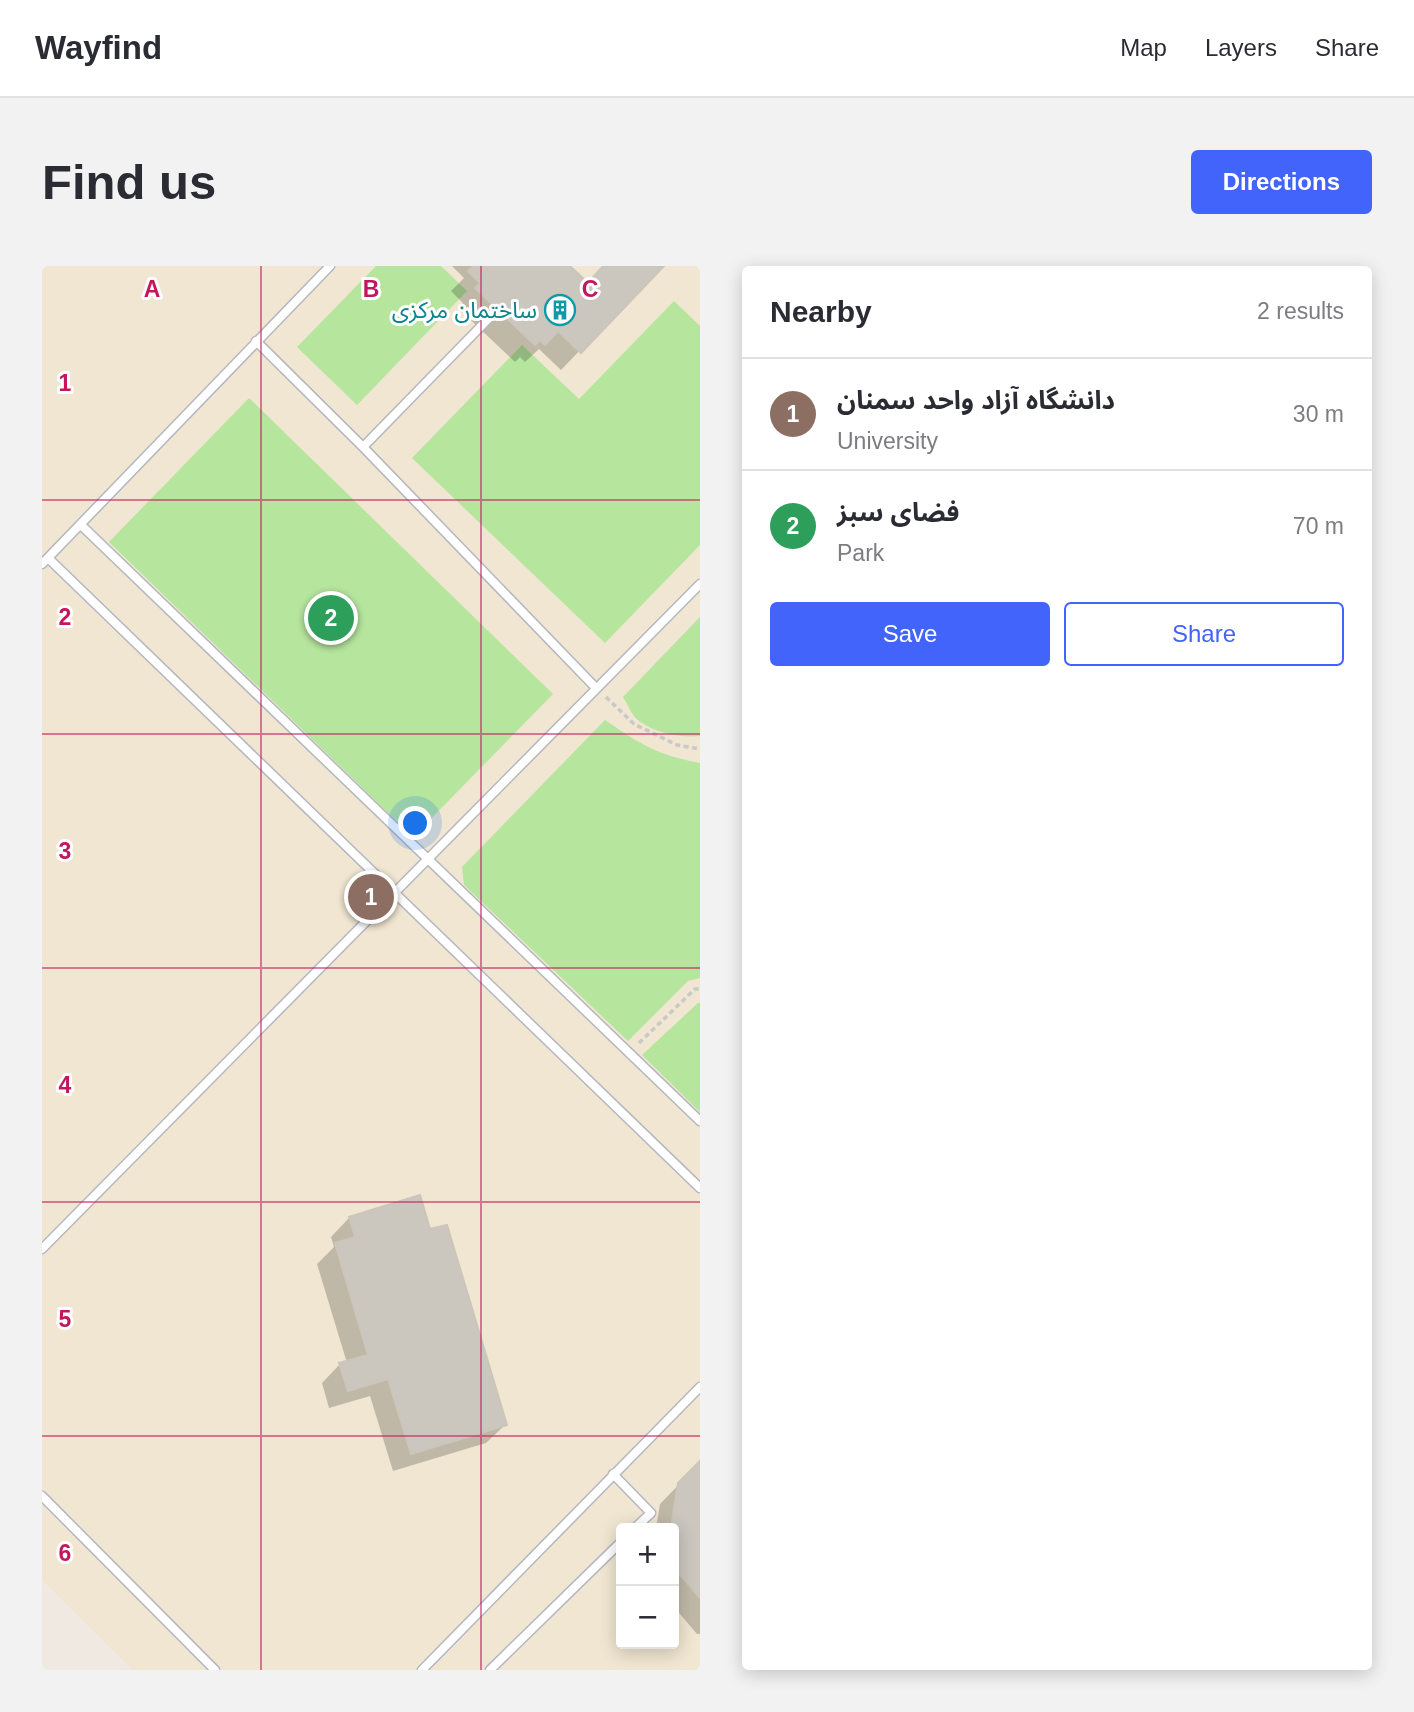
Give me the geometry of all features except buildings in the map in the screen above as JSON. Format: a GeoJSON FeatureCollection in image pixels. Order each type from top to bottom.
{"type":"FeatureCollection","features":[{"type":"Feature","properties":{"kind":"lane"},"geometry":{"type":"LineString","coordinates":[[330,266],[45,561],[395,893],[700,1188]]}},
{"type":"Feature","properties":{"kind":"lane"},"geometry":{"type":"LineString","coordinates":[[363,447],[494,314]]}},
{"type":"Feature","properties":{"kind":"lane"},"geometry":{"type":"LineString","coordinates":[[256,341],[363,447],[596,688]]}},
{"type":"Feature","properties":{"kind":"lane"},"geometry":{"type":"LineString","coordinates":[[81,525],[700,1121]]}},
{"type":"Feature","properties":{"kind":"lane"},"geometry":{"type":"LineString","coordinates":[[42,1249],[700,584]]}},
{"type":"Feature","properties":{"kind":"lane"},"geometry":{"type":"LineString","coordinates":[[422,1670],[700,1387]]}},
{"type":"Feature","properties":{"kind":"lane"},"geometry":{"type":"LineString","coordinates":[[614,1474],[651,1513],[640,1523]]}},
{"type":"Feature","properties":{"kind":"lane"},"geometry":{"type":"LineString","coordinates":[[42,1496],[215,1670]]}},
{"type":"Feature","properties":{"kind":"lane"},"geometry":{"type":"LineString","coordinates":[[490,1670],[616,1547]]}},
{"type":"Feature","properties":{"kind":"path"},"geometry":{"type":"LineString","coordinates":[[596,688],[634,724],[677,745],[700,749]]}},
{"type":"Feature","properties":{"kind":"path"},"geometry":{"type":"LineString","coordinates":[[629,1052],[695,989],[700,989]]}},
{"type":"Feature","properties":{"kind":"shaded area"},"geometry":{"type":"Polygon","coordinates":[[[42,266],[700,266],[700,1670],[133,1670],[42,1580],[42,266]]]}},
{"type":"Feature","properties":{"kind":"green space"},"geometry":{"type":"Polygon","coordinates":[[[376,266],[441,266],[467,291],[357,405],[297,347],[376,266]]]}},
{"type":"Feature","properties":{"kind":"green space"},"geometry":{"type":"Polygon","coordinates":[[[674,301],[700,326],[700,545],[605,643],[412,458],[522,345],[579,399],[674,301]]]}},
{"type":"Feature","properties":{"kind":"green space"},"geometry":{"type":"Polygon","coordinates":[[[249,398],[553,694],[413,837],[109,542],[249,398]]]}},
{"type":"Feature","properties":{"kind":"green space"},"geometry":{"type":"Polygon","coordinates":[[[700,617],[700,736],[660,732],[637,719],[623,697],[700,617]]]}},
{"type":"Feature","properties":{"kind":"green space"},"geometry":{"type":"Polygon","coordinates":[[[605,720],[650,748],[700,763],[700,978],[688,981],[628,1041],[464,885],[462,867],[605,720]]]}},
{"type":"Feature","properties":{"kind":"green space"},"geometry":{"type":"Polygon","coordinates":[[[700,1003],[700,1112],[642,1055],[700,1003]]]}},
{"type":"Feature","properties":{"kind":"place","name":"ساختمان مرکزی"},"geometry":{"type":"Point","coordinates":[560,310]}},
{"type":"Feature","properties":{"kind":"place","name":"فضای سبز"},"geometry":{"type":"Point","coordinates":[331,618]}},
{"type":"Feature","properties":{"kind":"place","name":"دانشگاه آزاد واحد سمنان"},"geometry":{"type":"Point","coordinates":[371,897]}}]}
